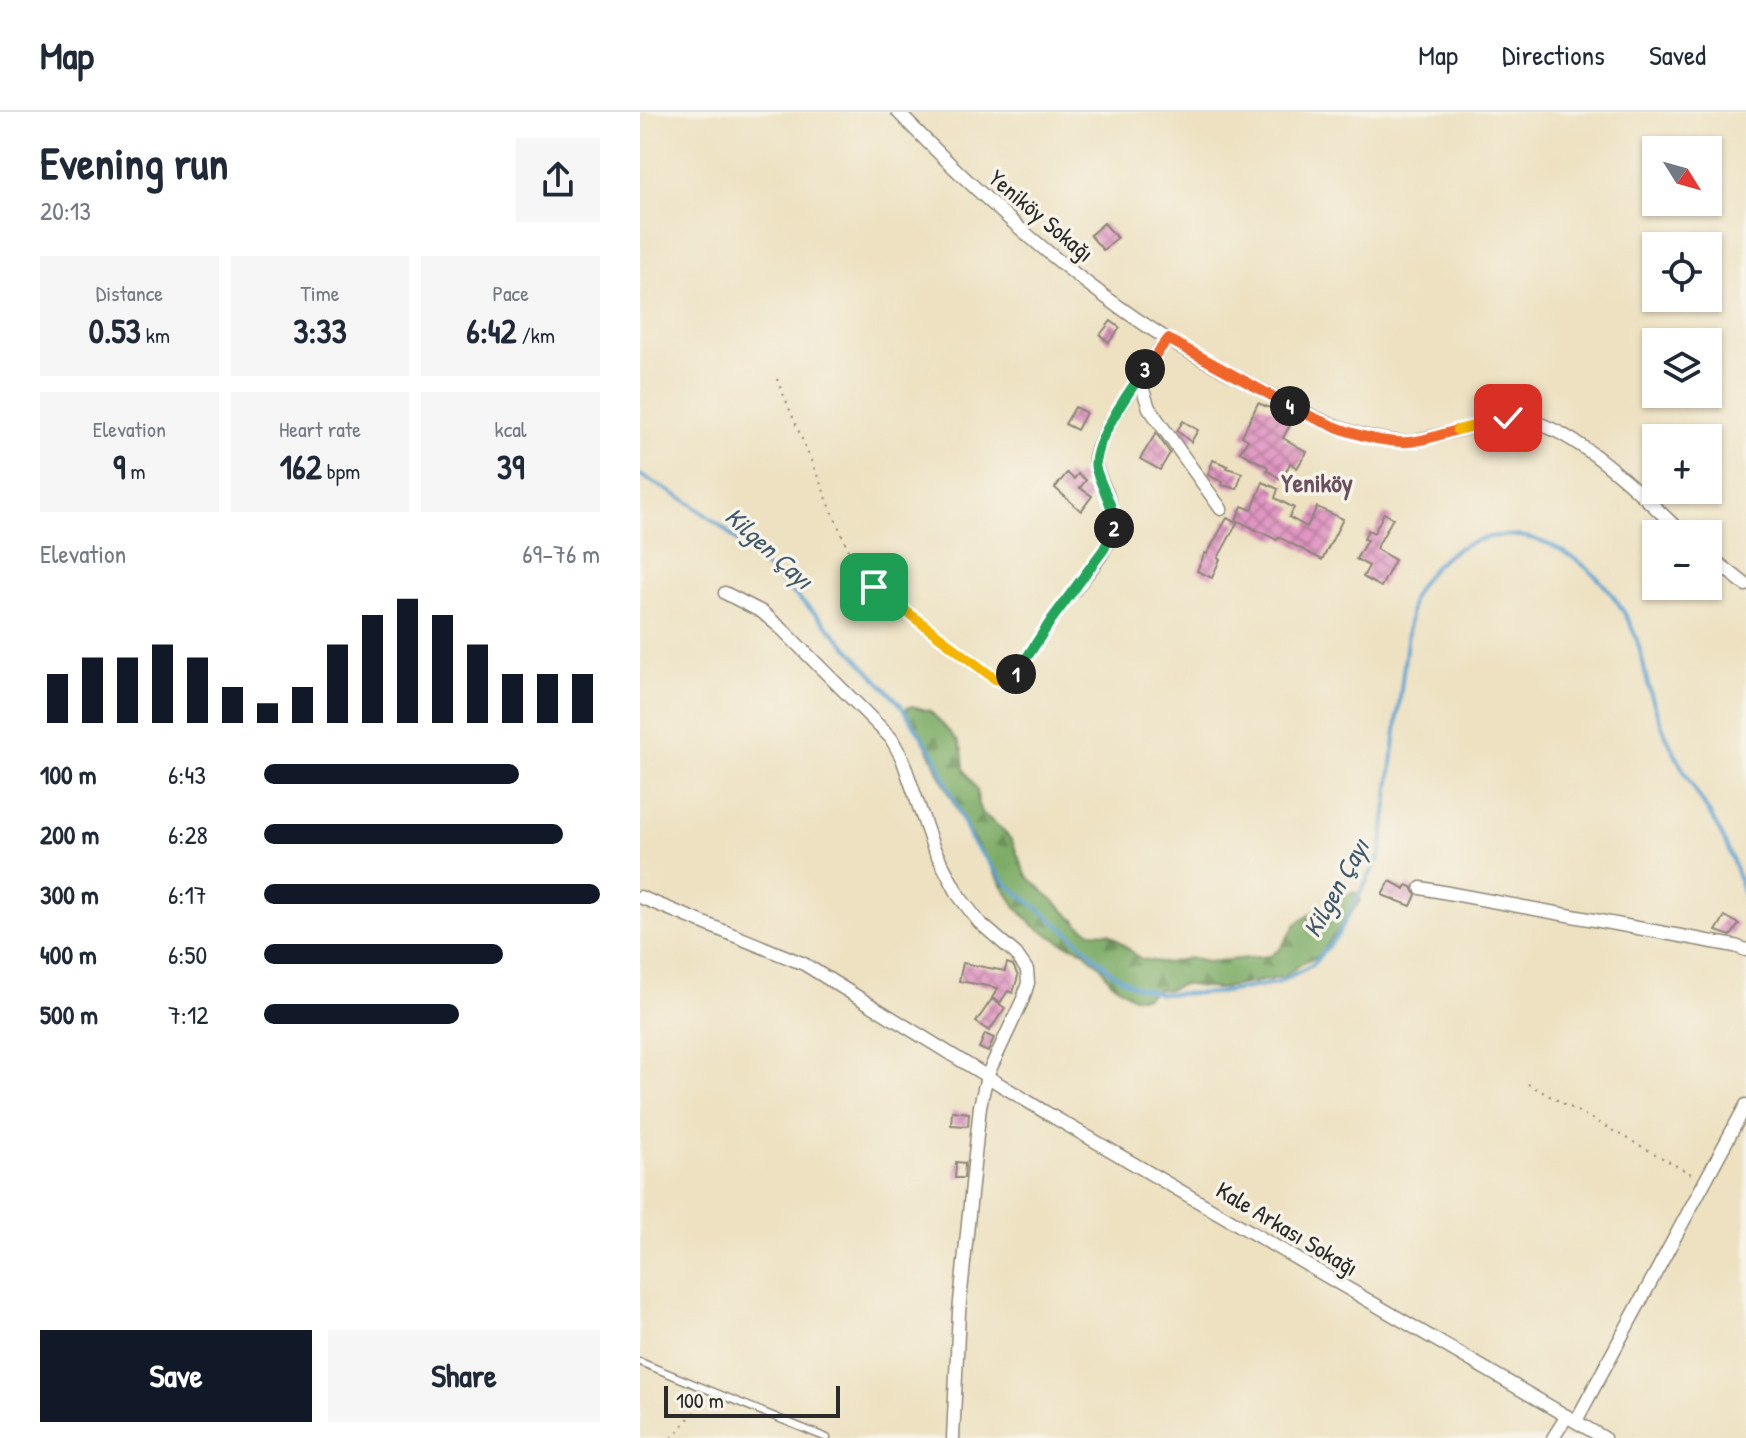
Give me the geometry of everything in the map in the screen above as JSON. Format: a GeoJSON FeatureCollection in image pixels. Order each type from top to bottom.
{"type":"FeatureCollection","features":[{"type":"Feature","properties":{"kind":"street","name":"Yeniköy Sokağı"},"geometry":{"type":"LineString","coordinates":[[898,112],[967,182],[1054,259],[1168,339],[1300,411],[1332,426],[1372,437],[1411,442],[1498,419],[1521,417],[1536,421],[1609,465],[1668,520]]}},
{"type":"Feature","properties":{"kind":"street"},"geometry":{"type":"LineString","coordinates":[[1074,591],[1111,538],[1112,509],[1095,460],[1101,441],[1139,378],[1168,339]]}},
{"type":"Feature","properties":{"kind":"street"},"geometry":{"type":"LineString","coordinates":[[1139,378],[1149,408],[1221,509]]}},
{"type":"Feature","properties":{"kind":"street"},"geometry":{"type":"LineString","coordinates":[[1722,566],[1746,585]]}},
{"type":"Feature","properties":{"kind":"street"},"geometry":{"type":"LineString","coordinates":[[725,593],[762,612],[782,629],[891,738],[902,758],[933,847],[959,896],[979,922],[1024,962],[1028,983],[987,1076],[977,1124],[955,1366],[953,1438]]}},
{"type":"Feature","properties":{"kind":"street"},"geometry":{"type":"LineString","coordinates":[[1421,888],[1746,950]]}},
{"type":"Feature","properties":{"kind":"street","name":"Kale Arkası Sokağı"},"geometry":{"type":"LineString","coordinates":[[640,897],[804,964],[1391,1316],[1604,1438]]}},
{"type":"Feature","properties":{"kind":"street"},"geometry":{"type":"LineString","coordinates":[[1553,1438],[1572,1418],[1746,1105]]}},
{"type":"Feature","properties":{"kind":"lane"},"geometry":{"type":"LineString","coordinates":[[640,1362],[827,1438]]}},
{"type":"Feature","properties":{"kind":"path"},"geometry":{"type":"LineString","coordinates":[[777,379],[847,547],[866,578],[886,598],[985,672],[1005,682],[1014,676],[1074,591]]}},
{"type":"Feature","properties":{"kind":"path"},"geometry":{"type":"LineString","coordinates":[[1528,1084],[1705,1181]]}},
{"type":"Feature","properties":{"kind":"path"},"geometry":{"type":"LineString","coordinates":[[672,1438],[711,1391]]}},
{"type":"Feature","properties":{"kind":"green space"},"geometry":{"type":"Polygon","coordinates":[[[912,706],[930,711],[958,741],[964,769],[977,790],[982,813],[1012,841],[1026,875],[1080,925],[1091,932],[1109,933],[1141,959],[1167,963],[1189,958],[1207,962],[1270,956],[1280,949],[1296,924],[1333,899],[1355,892],[1360,901],[1320,955],[1284,977],[1218,989],[1182,984],[1168,990],[1159,989],[1145,997],[1133,997],[1111,982],[1101,967],[1082,950],[1034,926],[1016,907],[961,819],[907,713],[907,708],[912,706]]]}},
{"type":"Feature","properties":{"kind":"building"},"geometry":{"type":"Polygon","coordinates":[[[1104,223],[1117,238],[1103,250],[1090,235],[1104,223]]]}},
{"type":"Feature","properties":{"kind":"building"},"geometry":{"type":"Polygon","coordinates":[[[1111,321],[1120,328],[1109,342],[1100,335],[1111,321]]]}},
{"type":"Feature","properties":{"kind":"building"},"geometry":{"type":"Polygon","coordinates":[[[1258,403],[1294,418],[1283,438],[1307,452],[1297,468],[1290,463],[1282,480],[1267,470],[1268,467],[1240,452],[1248,440],[1242,436],[1258,403]]]}},
{"type":"Feature","properties":{"kind":"building"},"geometry":{"type":"Polygon","coordinates":[[[1075,407],[1086,413],[1077,430],[1065,424],[1075,407]]]}},
{"type":"Feature","properties":{"kind":"building"},"geometry":{"type":"Polygon","coordinates":[[[1183,421],[1198,430],[1191,442],[1177,431],[1183,421]]]}},
{"type":"Feature","properties":{"kind":"building"},"geometry":{"type":"Polygon","coordinates":[[[1156,433],[1170,453],[1160,470],[1140,459],[1156,433]]]}},
{"type":"Feature","properties":{"kind":"building"},"geometry":{"type":"Polygon","coordinates":[[[1213,460],[1242,473],[1237,489],[1222,485],[1223,482],[1208,475],[1213,460]]]}},
{"type":"Feature","properties":{"kind":"building"},"geometry":{"type":"Polygon","coordinates":[[[1067,473],[1074,479],[1078,474],[1086,480],[1080,488],[1092,496],[1081,511],[1055,488],[1067,473]]]}},
{"type":"Feature","properties":{"kind":"building"},"geometry":{"type":"Polygon","coordinates":[[[1263,482],[1278,489],[1275,498],[1294,508],[1289,517],[1307,527],[1317,507],[1343,519],[1322,560],[1279,537],[1277,540],[1236,520],[1242,506],[1252,510],[1263,482]]]}},
{"type":"Feature","properties":{"kind":"building"},"geometry":{"type":"Polygon","coordinates":[[[1384,513],[1393,518],[1376,549],[1395,560],[1381,587],[1363,577],[1369,566],[1356,559],[1367,540],[1364,539],[1368,530],[1374,533],[1384,513]]]}},
{"type":"Feature","properties":{"kind":"building"},"geometry":{"type":"Polygon","coordinates":[[[1227,518],[1237,523],[1218,558],[1212,578],[1197,571],[1227,518]]]}},
{"type":"Feature","properties":{"kind":"building"},"geometry":{"type":"Polygon","coordinates":[[[1390,881],[1405,889],[1407,885],[1412,887],[1416,895],[1411,906],[1382,895],[1390,881]]]}},
{"type":"Feature","properties":{"kind":"building"},"geometry":{"type":"Polygon","coordinates":[[[1725,916],[1739,924],[1731,936],[1716,931],[1725,916]]]}},
{"type":"Feature","properties":{"kind":"building"},"geometry":{"type":"Polygon","coordinates":[[[963,963],[1005,971],[1007,963],[1013,965],[1018,976],[1013,993],[1008,991],[1000,1003],[992,998],[998,988],[959,981],[963,963]]]}},
{"type":"Feature","properties":{"kind":"building"},"geometry":{"type":"Polygon","coordinates":[[[992,999],[1005,1008],[989,1031],[976,1022],[992,999]]]}},
{"type":"Feature","properties":{"kind":"building"},"geometry":{"type":"Polygon","coordinates":[[[985,1034],[994,1038],[988,1052],[979,1048],[985,1034]]]}},
{"type":"Feature","properties":{"kind":"building"},"geometry":{"type":"Polygon","coordinates":[[[952,1111],[969,1113],[968,1126],[951,1125],[952,1111]]]}},
{"type":"Feature","properties":{"kind":"building"},"geometry":{"type":"Polygon","coordinates":[[[956,1162],[965,1163],[964,1178],[955,1178],[956,1162]]]}},
{"type":"Feature","properties":{"kind":"waterway","name":"Kilgen Çayı"},"geometry":{"type":"LineString","coordinates":[[640,475],[687,501],[722,527],[822,620],[900,704],[935,756],[972,842],[1006,883],[1074,937],[1111,972],[1134,986],[1160,994],[1218,993],[1278,983],[1312,965],[1337,936],[1381,854],[1412,599],[1434,567],[1454,551],[1490,537],[1513,536],[1558,548],[1596,576],[1612,595],[1635,635],[1651,696],[1666,735],[1724,840],[1746,903]]}},
{"type":"Feature","properties":{"kind":"district","name":"Yeniköy"},"geometry":{"type":"Point","coordinates":[1317,483]}},
{"type":"Feature","properties":{"kind":"route"},"geometry":{"type":"LineString","coordinates":[[874,587],[995,679],[1005,682],[1014,676],[1111,538],[1114,519],[1097,471],[1097,451],[1141,375],[1168,339],[1300,411],[1332,426],[1372,437],[1411,442],[1508,418]]}}]}
